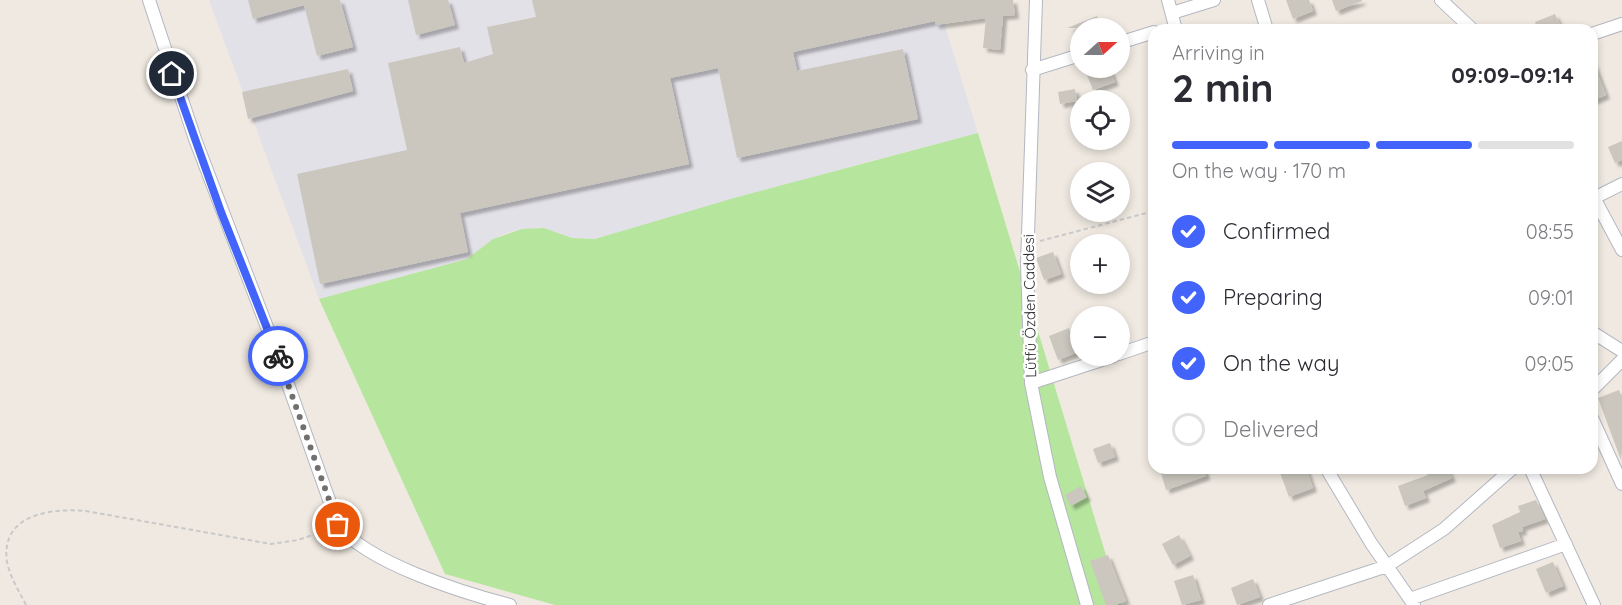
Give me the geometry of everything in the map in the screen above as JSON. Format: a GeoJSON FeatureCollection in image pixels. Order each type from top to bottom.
{"type":"FeatureCollection","features":[{"type":"Feature","properties":{"kind":"street"},"geometry":{"type":"LineString","coordinates":[[149,0],[195,139],[278,356],[338,525],[351,540],[388,560],[461,591],[510,605]]}},
{"type":"Feature","properties":{"kind":"street","name":"Lütfü Özden Caddesi"},"geometry":{"type":"LineString","coordinates":[[1036,0],[1028,244],[1031,383],[1050,477],[1088,605]]}},
{"type":"Feature","properties":{"kind":"street"},"geometry":{"type":"LineString","coordinates":[[1168,0],[1174,24]]}},
{"type":"Feature","properties":{"kind":"street"},"geometry":{"type":"LineString","coordinates":[[1172,13],[1214,0]]}},
{"type":"Feature","properties":{"kind":"street"},"geometry":{"type":"LineString","coordinates":[[1258,0],[1265,24]]}},
{"type":"Feature","properties":{"kind":"street"},"geometry":{"type":"LineString","coordinates":[[1441,0],[1467,24]]}},
{"type":"Feature","properties":{"kind":"street"},"geometry":{"type":"LineString","coordinates":[[1598,32],[1622,24]]}},
{"type":"Feature","properties":{"kind":"street"},"geometry":{"type":"LineString","coordinates":[[1130,40],[1148,34]]}},
{"type":"Feature","properties":{"kind":"street"},"geometry":{"type":"LineString","coordinates":[[1032,70],[1070,58]]}},
{"type":"Feature","properties":{"kind":"street"},"geometry":{"type":"LineString","coordinates":[[1598,199],[1622,184]]}},
{"type":"Feature","properties":{"kind":"street"},"geometry":{"type":"LineString","coordinates":[[1598,207],[1617,230],[1622,250]]}},
{"type":"Feature","properties":{"kind":"street"},"geometry":{"type":"LineString","coordinates":[[1598,336],[1622,351]]}},
{"type":"Feature","properties":{"kind":"street"},"geometry":{"type":"LineString","coordinates":[[1130,350],[1148,344]]}},
{"type":"Feature","properties":{"kind":"street"},"geometry":{"type":"LineString","coordinates":[[1598,384],[1622,360]]}},
{"type":"Feature","properties":{"kind":"street"},"geometry":{"type":"LineString","coordinates":[[1031,383],[1083,366]]}},
{"type":"Feature","properties":{"kind":"street"},"geometry":{"type":"LineString","coordinates":[[1598,431],[1622,484]]}},
{"type":"Feature","properties":{"kind":"street"},"geometry":{"type":"LineString","coordinates":[[1330,474],[1412,602],[1566,544]]}},
{"type":"Feature","properties":{"kind":"street"},"geometry":{"type":"LineString","coordinates":[[1269,605],[1387,566],[1452,522],[1506,474]]}},
{"type":"Feature","properties":{"kind":"street"},"geometry":{"type":"LineString","coordinates":[[1533,474],[1594,605]]}},
{"type":"Feature","properties":{"kind":"path"},"geometry":{"type":"LineString","coordinates":[[1028,244],[1148,213]]}},
{"type":"Feature","properties":{"kind":"path"},"geometry":{"type":"LineString","coordinates":[[26,605],[9,569],[8,544],[13,531],[22,520],[40,513],[62,510],[86,511],[271,544],[311,537],[338,525]]}},
{"type":"Feature","properties":{"kind":"shaded area"},"geometry":{"type":"Polygon","coordinates":[[[209,0],[937,0],[978,133],[595,239],[572,238],[544,228],[512,231],[493,239],[467,259],[319,299],[209,0]]]}},
{"type":"Feature","properties":{"kind":"green space"},"geometry":{"type":"Polygon","coordinates":[[[978,133],[1121,605],[555,605],[445,574],[319,299],[467,259],[493,239],[522,229],[544,228],[572,238],[595,239],[734,198],[978,133]]]}},
{"type":"Feature","properties":{"kind":"building"},"geometry":{"type":"Polygon","coordinates":[[[248,0],[340,0],[353,47],[317,56],[304,5],[253,19],[248,0]]]}},
{"type":"Feature","properties":{"kind":"building"},"geometry":{"type":"Polygon","coordinates":[[[408,0],[448,0],[455,25],[416,35],[408,0]]]}},
{"type":"Feature","properties":{"kind":"building"},"geometry":{"type":"Polygon","coordinates":[[[532,0],[1013,0],[1015,15],[1003,16],[1000,50],[983,48],[986,18],[935,25],[935,21],[793,52],[797,71],[903,49],[918,119],[737,158],[718,68],[670,78],[689,164],[460,213],[468,252],[320,284],[297,174],[407,150],[388,63],[460,47],[464,63],[493,54],[487,27],[536,17],[532,0]]]}},
{"type":"Feature","properties":{"kind":"building"},"geometry":{"type":"Polygon","coordinates":[[[1286,0],[1309,0],[1313,11],[1293,19],[1286,0]]]}},
{"type":"Feature","properties":{"kind":"building"},"geometry":{"type":"Polygon","coordinates":[[[1332,0],[1362,0],[1362,1],[1336,11],[1332,0]]]}},
{"type":"Feature","properties":{"kind":"building"},"geometry":{"type":"Polygon","coordinates":[[[1555,14],[1560,24],[1536,24],[1535,22],[1555,14]]]}},
{"type":"Feature","properties":{"kind":"building"},"geometry":{"type":"Polygon","coordinates":[[[348,69],[353,91],[248,119],[242,92],[348,69]]]}},
{"type":"Feature","properties":{"kind":"building"},"geometry":{"type":"Polygon","coordinates":[[[1598,74],[1606,95],[1598,98],[1598,74]]]}},
{"type":"Feature","properties":{"kind":"building"},"geometry":{"type":"Polygon","coordinates":[[[1088,78],[1113,78],[1115,82],[1093,90],[1088,78]]]}},
{"type":"Feature","properties":{"kind":"building"},"geometry":{"type":"Polygon","coordinates":[[[1075,89],[1075,90],[1070,90],[1070,102],[1060,104],[1058,92],[1075,89]]]}},
{"type":"Feature","properties":{"kind":"building"},"geometry":{"type":"Polygon","coordinates":[[[1622,141],[1622,160],[1615,163],[1608,147],[1622,141]]]}},
{"type":"Feature","properties":{"kind":"building"},"geometry":{"type":"Polygon","coordinates":[[[1053,252],[1061,274],[1044,280],[1036,258],[1053,252]]]}},
{"type":"Feature","properties":{"kind":"building"},"geometry":{"type":"Polygon","coordinates":[[[1069,328],[1070,355],[1058,360],[1049,336],[1069,328]]]}},
{"type":"Feature","properties":{"kind":"building"},"geometry":{"type":"Polygon","coordinates":[[[1619,390],[1622,398],[1621,460],[1598,398],[1619,390]]]}},
{"type":"Feature","properties":{"kind":"building"},"geometry":{"type":"Polygon","coordinates":[[[1110,443],[1115,457],[1098,463],[1093,449],[1110,443]]]}},
{"type":"Feature","properties":{"kind":"building"},"geometry":{"type":"Polygon","coordinates":[[[1161,474],[1206,474],[1206,476],[1166,490],[1161,474]]]}},
{"type":"Feature","properties":{"kind":"building"},"geometry":{"type":"Polygon","coordinates":[[[1280,474],[1308,474],[1313,488],[1289,497],[1280,474]]]}},
{"type":"Feature","properties":{"kind":"building"},"geometry":{"type":"Polygon","coordinates":[[[1450,474],[1452,478],[1423,491],[1426,498],[1405,506],[1398,486],[1428,475],[1450,474]]]}},
{"type":"Feature","properties":{"kind":"building"},"geometry":{"type":"Polygon","coordinates":[[[1081,486],[1087,497],[1071,506],[1065,495],[1081,486]]]}},
{"type":"Feature","properties":{"kind":"building"},"geometry":{"type":"Polygon","coordinates":[[[1536,500],[1545,519],[1522,527],[1523,531],[1518,532],[1521,541],[1500,548],[1492,525],[1520,512],[1518,506],[1536,500]]]}},
{"type":"Feature","properties":{"kind":"building"},"geometry":{"type":"Polygon","coordinates":[[[1179,535],[1190,556],[1173,565],[1162,544],[1179,535]]]}},
{"type":"Feature","properties":{"kind":"building"},"geometry":{"type":"Polygon","coordinates":[[[1108,555],[1126,601],[1116,605],[1106,605],[1090,561],[1108,555]]]}},
{"type":"Feature","properties":{"kind":"building"},"geometry":{"type":"Polygon","coordinates":[[[1553,562],[1563,586],[1546,593],[1536,569],[1553,562]]]}},
{"type":"Feature","properties":{"kind":"building"},"geometry":{"type":"Polygon","coordinates":[[[1193,575],[1201,600],[1182,605],[1174,581],[1193,575]]]}},
{"type":"Feature","properties":{"kind":"building"},"geometry":{"type":"Polygon","coordinates":[[[1253,579],[1260,597],[1237,605],[1231,588],[1253,579]]]}},
{"type":"Feature","properties":{"kind":"way so far"},"geometry":{"type":"LineString","coordinates":[[278,356],[338,525]]}},
{"type":"Feature","properties":{"kind":"route"},"geometry":{"type":"LineString","coordinates":[[172,74],[221,212],[278,356]]}}]}
